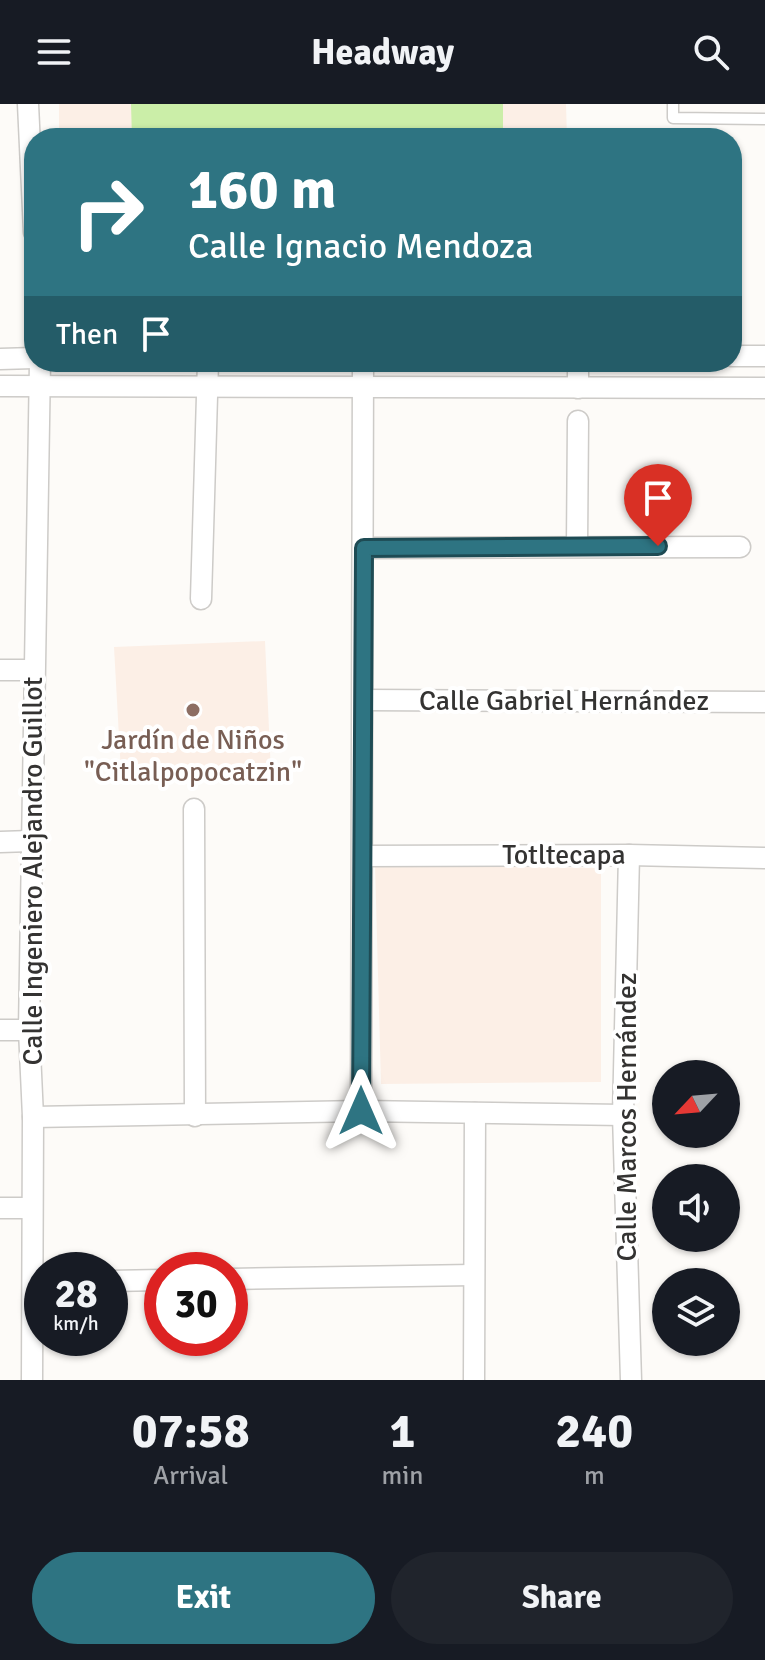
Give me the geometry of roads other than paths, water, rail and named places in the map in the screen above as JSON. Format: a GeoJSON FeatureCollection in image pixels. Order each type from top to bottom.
{"type":"FeatureCollection","features":[{"type":"Feature","properties":{"kind":"street"},"geometry":{"type":"LineString","coordinates":[[28,104],[29,128]]}},
{"type":"Feature","properties":{"kind":"street"},"geometry":{"type":"LineString","coordinates":[[742,356],[765,356]]}},
{"type":"Feature","properties":{"kind":"street"},"geometry":{"type":"LineString","coordinates":[[0,359],[24,358]]}},
{"type":"Feature","properties":{"kind":"street","name":"Calle Ingeniero Alejandro Guillot"},"geometry":{"type":"LineString","coordinates":[[35,1252],[31,1208],[33,1117],[29,1030],[40,372]]}},
{"type":"Feature","properties":{"kind":"street"},"geometry":{"type":"LineString","coordinates":[[201,599],[208,372]]}},
{"type":"Feature","properties":{"kind":"street"},"geometry":{"type":"LineString","coordinates":[[361,1111],[363,372]]}},
{"type":"Feature","properties":{"kind":"street"},"geometry":{"type":"LineString","coordinates":[[578,372],[578,388]]}},
{"type":"Feature","properties":{"kind":"street"},"geometry":{"type":"LineString","coordinates":[[0,386],[765,388]]}},
{"type":"Feature","properties":{"kind":"street"},"geometry":{"type":"LineString","coordinates":[[577,546],[578,421]]}},
{"type":"Feature","properties":{"kind":"street"},"geometry":{"type":"LineString","coordinates":[[364,548],[740,547]]}},
{"type":"Feature","properties":{"kind":"street"},"geometry":{"type":"LineString","coordinates":[[0,670],[34,670]]}},
{"type":"Feature","properties":{"kind":"street","name":"Calle Gabriel Hernández"},"geometry":{"type":"LineString","coordinates":[[364,700],[765,702]]}},
{"type":"Feature","properties":{"kind":"street"},"geometry":{"type":"LineString","coordinates":[[194,809],[195,1116]]}},
{"type":"Feature","properties":{"kind":"street"},"geometry":{"type":"LineString","coordinates":[[0,842],[31,841]]}},
{"type":"Feature","properties":{"kind":"street","name":"Calle Marcos Hernández"},"geometry":{"type":"LineString","coordinates":[[629,855],[623,1115],[631,1380]]}},
{"type":"Feature","properties":{"kind":"street","name":"Totltecapa"},"geometry":{"type":"LineString","coordinates":[[363,856],[765,858]]}},
{"type":"Feature","properties":{"kind":"street"},"geometry":{"type":"LineString","coordinates":[[0,1030],[29,1030]]}},
{"type":"Feature","properties":{"kind":"street"},"geometry":{"type":"LineString","coordinates":[[33,1117],[361,1111],[623,1115]]}},
{"type":"Feature","properties":{"kind":"street"},"geometry":{"type":"LineString","coordinates":[[474,1380],[475,1113]]}},
{"type":"Feature","properties":{"kind":"street"},"geometry":{"type":"LineString","coordinates":[[0,1208],[31,1208]]}},
{"type":"Feature","properties":{"kind":"street"},"geometry":{"type":"LineString","coordinates":[[248,1279],[473,1275]]}},
{"type":"Feature","properties":{"kind":"street","name":"Calle Ingeniero Alejandro Guillot"},"geometry":{"type":"LineString","coordinates":[[32,1380],[33,1356]]}},
{"type":"Feature","properties":{"kind":"lane"},"geometry":{"type":"LineString","coordinates":[[673,104],[673,118],[765,119]]}},
{"type":"Feature","properties":{"kind":"place","name":"Jardín de Niños \"Citlalpopocatzin\""},"geometry":{"type":"Point","coordinates":[193,710]}}]}
